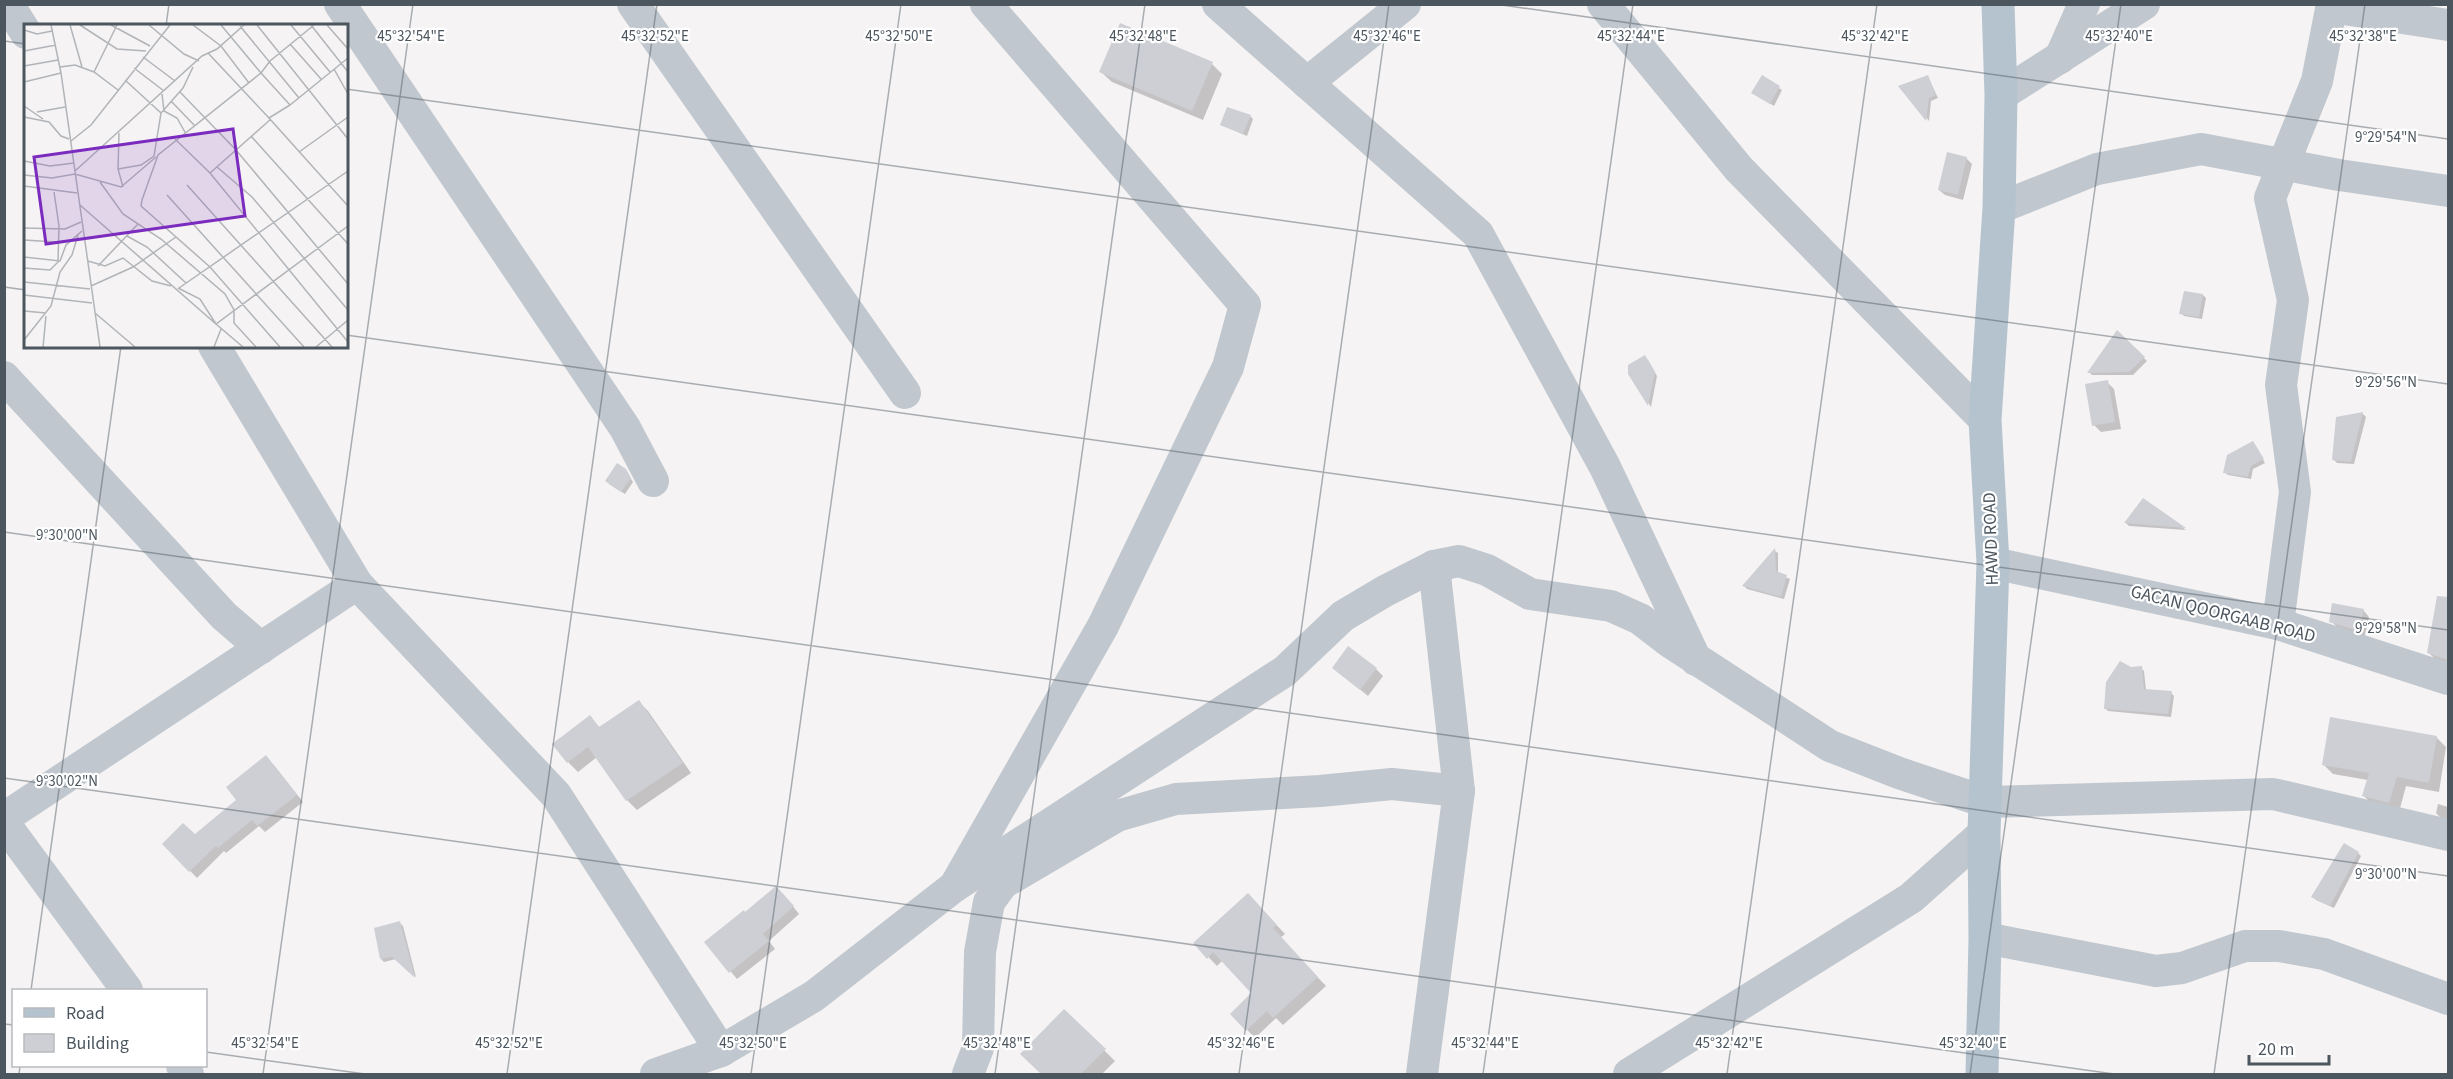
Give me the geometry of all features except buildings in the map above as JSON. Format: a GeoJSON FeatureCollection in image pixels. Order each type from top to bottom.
{"type":"FeatureCollection","features":[{"type":"Feature","properties":{"kind":"main road","name":"HAWD ROAD"},"geometry":{"type":"LineString","coordinates":[[1982,1074],[1985,817],[1993,563],[1985,420],[1999,208],[2001,95],[1998,4]]}},
{"type":"Feature","properties":{"kind":"street"},"geometry":{"type":"LineString","coordinates":[[8,4],[24,30]]}},
{"type":"Feature","properties":{"kind":"street"},"geometry":{"type":"LineString","coordinates":[[340,4],[626,429],[653,481]]}},
{"type":"Feature","properties":{"kind":"street"},"geometry":{"type":"LineString","coordinates":[[633,4],[904,393]]}},
{"type":"Feature","properties":{"kind":"street"},"geometry":{"type":"LineString","coordinates":[[955,886],[1103,626],[1228,367],[1245,305],[986,4]]}},
{"type":"Feature","properties":{"kind":"street"},"geometry":{"type":"LineString","coordinates":[[1218,4],[1478,234],[1605,467],[1696,660]]}},
{"type":"Feature","properties":{"kind":"street"},"geometry":{"type":"LineString","coordinates":[[1307,83],[1405,4]]}},
{"type":"Feature","properties":{"kind":"street"},"geometry":{"type":"LineString","coordinates":[[1603,4],[1739,169],[1985,420]]}},
{"type":"Feature","properties":{"kind":"street"},"geometry":{"type":"LineString","coordinates":[[2060,58],[2084,4]]}},
{"type":"Feature","properties":{"kind":"street"},"geometry":{"type":"LineString","coordinates":[[2001,95],[2144,4]]}},
{"type":"Feature","properties":{"kind":"street"},"geometry":{"type":"LineString","coordinates":[[2278,624],[2295,492],[2282,385],[2293,300],[2270,198],[2317,81],[2332,6],[2448,25]]}},
{"type":"Feature","properties":{"kind":"street"},"geometry":{"type":"LineString","coordinates":[[1999,208],[2097,169],[2201,149],[2339,175],[2448,191]]}},
{"type":"Feature","properties":{"kind":"street"},"geometry":{"type":"LineString","coordinates":[[215,348],[357,584],[556,795],[721,1051]]}},
{"type":"Feature","properties":{"kind":"street"},"geometry":{"type":"LineString","coordinates":[[4,377],[224,616],[261,648]]}},
{"type":"Feature","properties":{"kind":"street"},"geometry":{"type":"LineString","coordinates":[[656,1074],[721,1051],[814,996],[955,886],[1285,671],[1343,616],[1434,566],[1459,561],[1487,570],[1530,594],[1611,606],[1640,619],[1696,660],[1830,746],[1899,773],[1985,817],[2273,794],[2448,835]]}},
{"type":"Feature","properties":{"kind":"street","name":"GACAN QOORGAAB ROAD"},"geometry":{"type":"LineString","coordinates":[[1993,563],[2278,624],[2448,679]]}},
{"type":"Feature","properties":{"kind":"street"},"geometry":{"type":"LineString","coordinates":[[1422,1074],[1458,791],[1434,566]]}},
{"type":"Feature","properties":{"kind":"street"},"geometry":{"type":"LineString","coordinates":[[4,818],[357,584]]}},
{"type":"Feature","properties":{"kind":"street"},"geometry":{"type":"LineString","coordinates":[[968,1074],[978,1048],[980,952],[989,902],[1003,883],[1117,816],[1176,799],[1320,791],[1392,784],[1458,791]]}},
{"type":"Feature","properties":{"kind":"street"},"geometry":{"type":"LineString","coordinates":[[1629,1074],[1911,898],[1985,817]]}},
{"type":"Feature","properties":{"kind":"street"},"geometry":{"type":"LineString","coordinates":[[4,823],[126,989]]}},
{"type":"Feature","properties":{"kind":"street"},"geometry":{"type":"LineString","coordinates":[[1985,938],[2156,971],[2182,968],[2245,946],[2279,946],[2324,954],[2448,999]]}}]}
